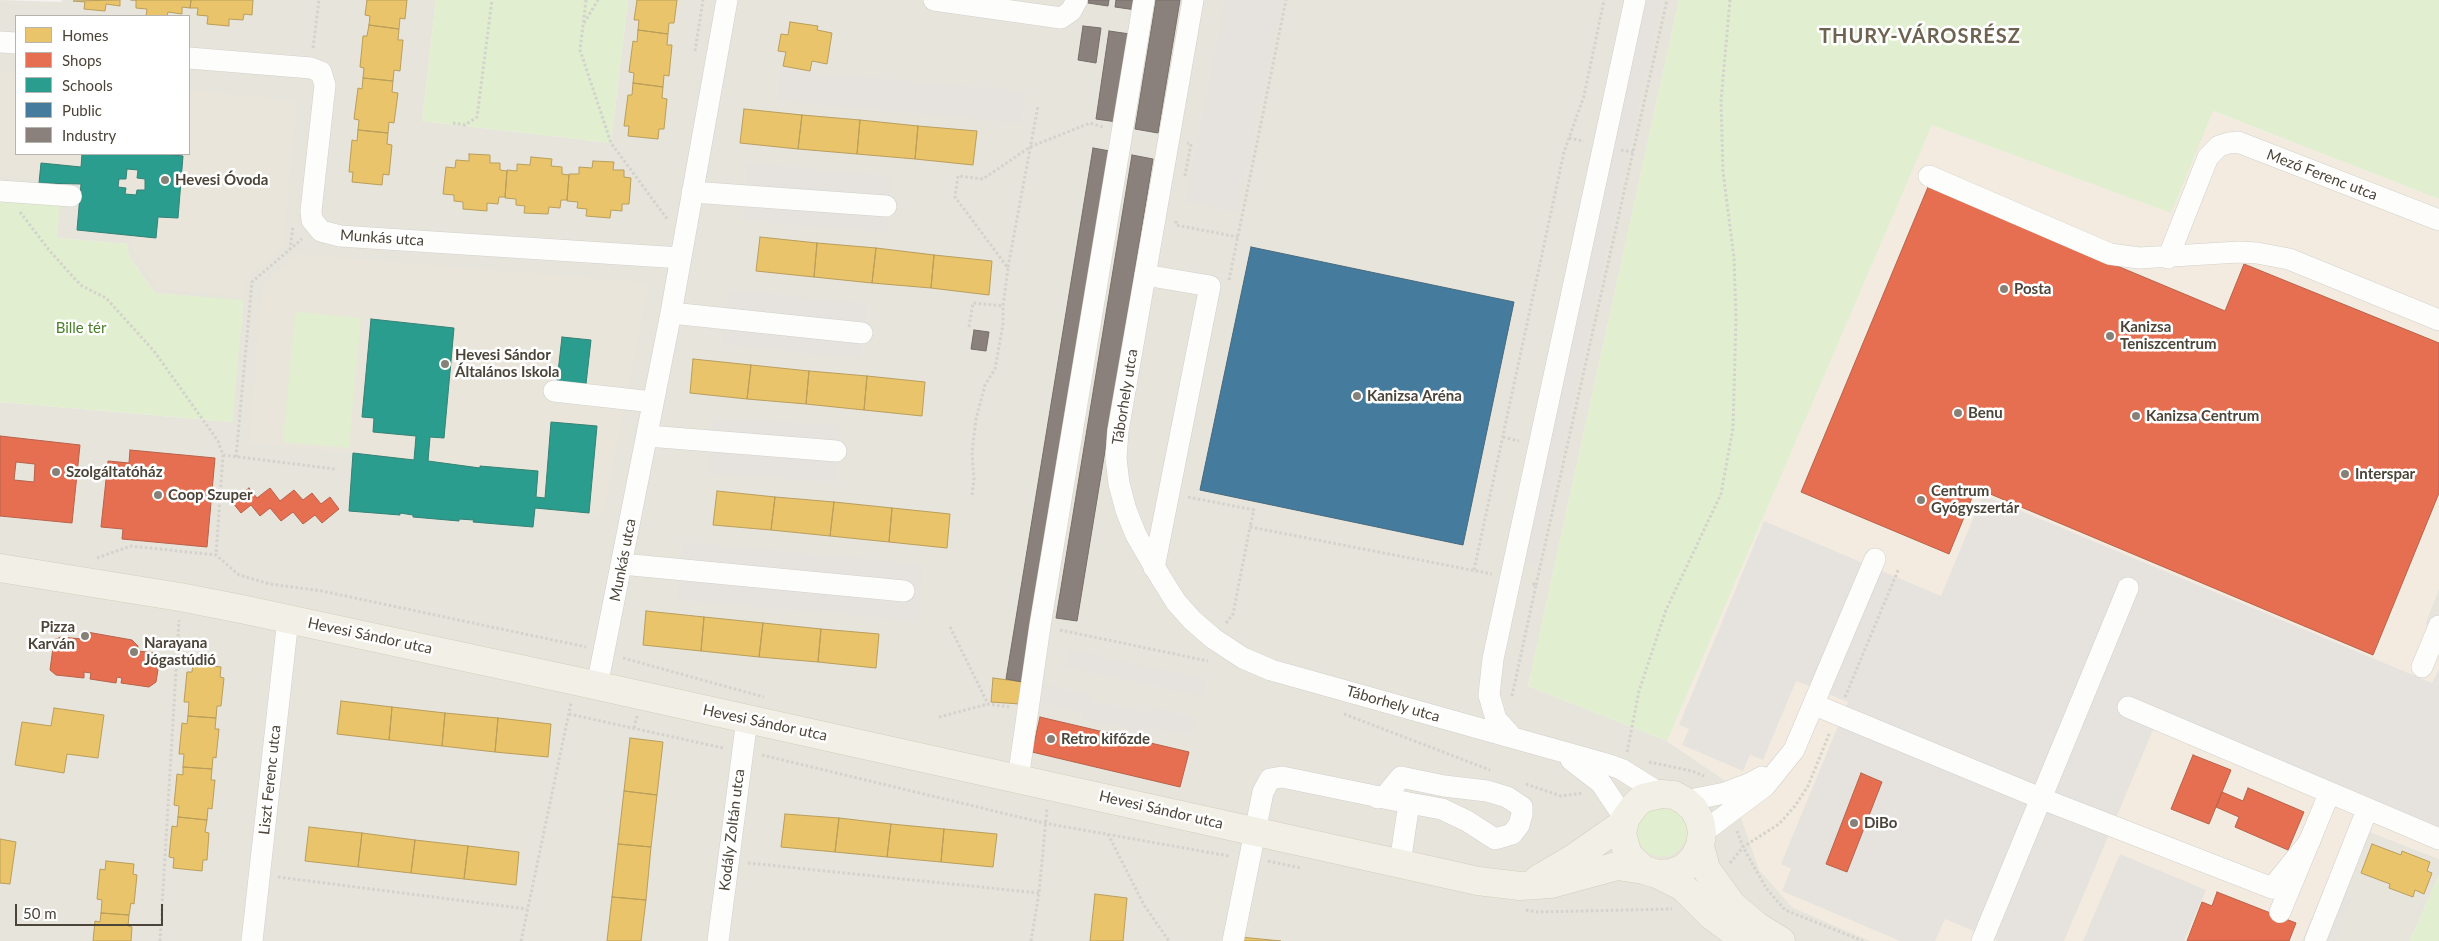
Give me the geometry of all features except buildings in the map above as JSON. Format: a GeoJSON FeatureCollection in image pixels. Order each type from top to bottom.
{"type":"FeatureCollection","features":[{"type":"Feature","properties":{"kind":"main road","name":"Hevesi Sándor utca"},"geometry":{"type":"LineString","coordinates":[[0,568],[180,597],[288,619],[587,683],[1478,881],[1529,885],[1561,882],[1617,866],[1651,872],[1683,887],[1712,916],[1746,941]]}},
{"type":"Feature","properties":{"kind":"main road"},"geometry":{"type":"LineString","coordinates":[[1529,885],[1574,858],[1624,821],[1636,804],[1643,798],[1673,797],[1694,809],[1700,821],[1706,869],[1732,905],[1758,927],[1781,941]]}},
{"type":"Feature","properties":{"kind":"main road"},"geometry":{"type":"LineString","coordinates":[[1624,821],[1622,834],[1626,850],[1635,863],[1651,872],[1671,873],[1684,868],[1694,858],[1701,839]]}},
{"type":"Feature","properties":{"kind":"street","name":"Munkás utca"},"geometry":{"type":"LineString","coordinates":[[587,683],[604,652],[648,436],[727,0]]}},
{"type":"Feature","properties":{"kind":"street"},"geometry":{"type":"LineString","coordinates":[[934,0],[1060,18],[1072,11],[1077,0]]}},
{"type":"Feature","properties":{"kind":"street"},"geometry":{"type":"LineString","coordinates":[[1018,778],[1040,626],[1144,0]]}},
{"type":"Feature","properties":{"kind":"street","name":"Táborhely utca"},"geometry":{"type":"LineString","coordinates":[[1193,0],[1118,431],[1116,458],[1126,510],[1136,535],[1154,568],[1176,602],[1214,639],[1243,658],[1271,670],[1621,769],[1673,797]]}},
{"type":"Feature","properties":{"kind":"street"},"geometry":{"type":"LineString","coordinates":[[1512,737],[1496,719],[1489,695],[1493,659],[1635,0]]}},
{"type":"Feature","properties":{"kind":"street"},"geometry":{"type":"LineString","coordinates":[[0,42],[15,43]]}},
{"type":"Feature","properties":{"kind":"street"},"geometry":{"type":"LineString","coordinates":[[190,58],[311,68],[321,72],[325,85],[312,202],[312,220],[316,227]]}},
{"type":"Feature","properties":{"kind":"street","name":"Mező Ferenc utca"},"geometry":{"type":"LineString","coordinates":[[2168,258],[2208,157],[2219,146],[2238,142],[2439,220]]}},
{"type":"Feature","properties":{"kind":"street"},"geometry":{"type":"LineString","coordinates":[[1929,176],[2110,254],[2139,258],[2168,258],[2239,252],[2257,253],[2289,259],[2439,320]]}},
{"type":"Feature","properties":{"kind":"street"},"geometry":{"type":"LineString","coordinates":[[3,191],[72,196]]}},
{"type":"Feature","properties":{"kind":"street"},"geometry":{"type":"LineString","coordinates":[[692,192],[886,206]]}},
{"type":"Feature","properties":{"kind":"street","name":"Munkás utca"},"geometry":{"type":"LineString","coordinates":[[316,227],[321,231],[340,236],[681,258]]}},
{"type":"Feature","properties":{"kind":"street"},"geometry":{"type":"LineString","coordinates":[[1145,275],[1210,286],[1154,568]]}},
{"type":"Feature","properties":{"kind":"street"},"geometry":{"type":"LineString","coordinates":[[671,313],[862,333]]}},
{"type":"Feature","properties":{"kind":"street"},"geometry":{"type":"LineString","coordinates":[[554,391],[654,402]]}},
{"type":"Feature","properties":{"kind":"street"},"geometry":{"type":"LineString","coordinates":[[648,436],[836,451]]}},
{"type":"Feature","properties":{"kind":"street"},"geometry":{"type":"LineString","coordinates":[[1701,839],[1730,813],[1766,786],[1787,761],[1801,738],[1875,559]]}},
{"type":"Feature","properties":{"kind":"street"},"geometry":{"type":"LineString","coordinates":[[622,564],[904,591]]}},
{"type":"Feature","properties":{"kind":"street"},"geometry":{"type":"LineString","coordinates":[[1982,941],[2128,588]]}},
{"type":"Feature","properties":{"kind":"street","name":"Liszt Ferenc utca"},"geometry":{"type":"LineString","coordinates":[[252,941],[288,619]]}},
{"type":"Feature","properties":{"kind":"street"},"geometry":{"type":"LineString","coordinates":[[2422,667],[2439,626]]}},
{"type":"Feature","properties":{"kind":"street"},"geometry":{"type":"LineString","coordinates":[[1815,705],[2040,798],[2272,888],[2310,841]]}},
{"type":"Feature","properties":{"kind":"street"},"geometry":{"type":"LineString","coordinates":[[2128,707],[2439,839]]}},
{"type":"Feature","properties":{"kind":"street","name":"Kodály Zoltán utca"},"geometry":{"type":"LineString","coordinates":[[718,941],[747,719]]}},
{"type":"Feature","properties":{"kind":"street","name":"Táborhely utca"},"geometry":{"type":"LineString","coordinates":[[1563,754],[1602,783],[1624,821]]}},
{"type":"Feature","properties":{"kind":"street"},"geometry":{"type":"LineString","coordinates":[[1673,797],[1725,793],[1751,784],[1787,761]]}},
{"type":"Feature","properties":{"kind":"street"},"geometry":{"type":"LineString","coordinates":[[1233,941],[1263,792],[1270,779],[1282,778],[1378,798],[1442,809],[1467,821],[1495,839],[1512,834],[1519,825],[1522,814],[1522,808],[1507,797],[1488,791],[1444,786],[1401,777],[1387,794],[1378,798]]}},
{"type":"Feature","properties":{"kind":"street"},"geometry":{"type":"LineString","coordinates":[[2280,912],[2330,794]]}},
{"type":"Feature","properties":{"kind":"street"},"geometry":{"type":"LineString","coordinates":[[1400,864],[1409,803]]}},
{"type":"Feature","properties":{"kind":"street"},"geometry":{"type":"LineString","coordinates":[[2315,941],[2367,810]]}},
{"type":"Feature","properties":{"kind":"path"},"geometry":{"type":"LineString","coordinates":[[453,123],[465,125],[477,117],[492,0]]}},
{"type":"Feature","properties":{"kind":"path"},"geometry":{"type":"LineString","coordinates":[[586,0],[580,50],[611,143],[668,220]]}},
{"type":"Feature","properties":{"kind":"path"},"geometry":{"type":"LineString","coordinates":[[583,25],[598,0]]}},
{"type":"Feature","properties":{"kind":"path"},"geometry":{"type":"LineString","coordinates":[[1228,285],[1286,0]]}},
{"type":"Feature","properties":{"kind":"path"},"geometry":{"type":"LineString","coordinates":[[1474,570],[1564,152],[1584,96],[1604,0]]}},
{"type":"Feature","properties":{"kind":"path"},"geometry":{"type":"LineString","coordinates":[[1510,705],[1667,0]]}},
{"type":"Feature","properties":{"kind":"path"},"geometry":{"type":"LineString","coordinates":[[1627,757],[1639,691],[1666,610],[1721,494],[1733,428],[1736,318],[1735,268],[1724,172],[1721,101],[1730,0]]}},
{"type":"Feature","properties":{"kind":"path"},"geometry":{"type":"LineString","coordinates":[[972,495],[974,480],[972,452],[976,419],[985,385],[995,369],[1003,324],[1003,306],[1008,268],[1038,106]]}},
{"type":"Feature","properties":{"kind":"path"},"geometry":{"type":"LineString","coordinates":[[1008,268],[955,197],[958,176],[984,179],[1030,147],[1090,123],[1123,132]]}},
{"type":"Feature","properties":{"kind":"path"},"geometry":{"type":"LineString","coordinates":[[3,191],[49,250],[75,279],[82,286],[106,298],[154,351],[218,441],[223,455],[216,555]]}},
{"type":"Feature","properties":{"kind":"path"},"geometry":{"type":"LineString","coordinates":[[236,457],[252,282],[316,227]]}},
{"type":"Feature","properties":{"kind":"path"},"geometry":{"type":"LineString","coordinates":[[969,327],[972,303],[1003,306]]}},
{"type":"Feature","properties":{"kind":"path"},"geometry":{"type":"LineString","coordinates":[[223,455],[335,469]]}},
{"type":"Feature","properties":{"kind":"path"},"geometry":{"type":"LineString","coordinates":[[1188,487],[1186,497],[1254,510],[1232,614],[1214,639],[1204,660]]}},
{"type":"Feature","properties":{"kind":"path"},"geometry":{"type":"LineString","coordinates":[[1250,527],[1474,570],[1536,584]]}},
{"type":"Feature","properties":{"kind":"path"},"geometry":{"type":"LineString","coordinates":[[91,558],[100,559],[131,546],[216,555],[239,575],[270,584],[322,591],[604,652],[648,666],[773,699]]}},
{"type":"Feature","properties":{"kind":"path"},"geometry":{"type":"LineString","coordinates":[[160,941],[180,597]]}},
{"type":"Feature","properties":{"kind":"path"},"geometry":{"type":"LineString","coordinates":[[1040,626],[1214,663]]}},
{"type":"Feature","properties":{"kind":"path"},"geometry":{"type":"LineString","coordinates":[[950,627],[988,704]]}},
{"type":"Feature","properties":{"kind":"path"},"geometry":{"type":"LineString","coordinates":[[521,941],[569,714],[587,683]]}},
{"type":"Feature","properties":{"kind":"path"},"geometry":{"type":"LineString","coordinates":[[939,717],[988,704],[1027,710]]}},
{"type":"Feature","properties":{"kind":"path"},"geometry":{"type":"LineString","coordinates":[[1343,713],[1491,770]]}},
{"type":"Feature","properties":{"kind":"path"},"geometry":{"type":"LineString","coordinates":[[569,714],[756,754],[1044,823],[1229,855],[1227,864]]}},
{"type":"Feature","properties":{"kind":"path"},"geometry":{"type":"LineString","coordinates":[[1519,781],[1561,796],[1578,794],[1602,783]]}},
{"type":"Feature","properties":{"kind":"path"},"geometry":{"type":"LineString","coordinates":[[1031,941],[1039,893],[1044,823],[1052,786]]}},
{"type":"Feature","properties":{"kind":"path"},"geometry":{"type":"LineString","coordinates":[[1730,813],[1743,847],[1766,888],[1785,910],[1863,941]]}},
{"type":"Feature","properties":{"kind":"path"},"geometry":{"type":"LineString","coordinates":[[1108,834],[1144,905],[1169,941]]}},
{"type":"Feature","properties":{"kind":"path"},"geometry":{"type":"LineString","coordinates":[[742,863],[1039,893]]}},
{"type":"Feature","properties":{"kind":"path"},"geometry":{"type":"LineString","coordinates":[[260,875],[528,909]]}},
{"type":"Feature","properties":{"kind":"shaded area"},"geometry":{"type":"Polygon","coordinates":[[[0,0],[61,2],[62,0],[436,0],[422,121],[611,143],[628,0],[1679,0],[1528,686],[1667,741],[1729,783],[1792,907],[1871,941],[0,941],[0,402],[232,422],[243,301],[155,293],[127,253],[128,244],[57,238],[0,191],[0,0]]]}},
{"type":"Feature","properties":{"kind":"shaded area"},"geometry":{"type":"Polygon","coordinates":[[[1225,0],[1282,0],[1238,212],[1185,202],[1225,0]]]}},
{"type":"Feature","properties":{"kind":"shaded area"},"geometry":{"type":"Polygon","coordinates":[[[1619,0],[1662,0],[1537,566],[1520,562],[1642,5],[1619,0]]]}},
{"type":"Feature","properties":{"kind":"shaded area"},"geometry":{"type":"Polygon","coordinates":[[[780,70],[1025,91],[1021,123],[777,101],[780,70]]]}},
{"type":"Feature","properties":{"kind":"shaded area","name":"Hevesi Óvoda"},"geometry":{"type":"Polygon","coordinates":[[[0,71],[15,73],[15,155],[190,155],[190,90],[297,101],[283,247],[246,279],[244,296],[157,289],[132,252],[133,236],[77,230],[81,184],[0,176],[0,71]]]}},
{"type":"Feature","properties":{"kind":"shaded area"},"geometry":{"type":"Polygon","coordinates":[[[2212,111],[2439,199],[2439,589],[2425,624],[2439,629],[2439,859],[2350,824],[2302,941],[1871,941],[1792,907],[1759,870],[1729,783],[1667,741],[1932,125],[2171,213],[2212,111]]]}},
{"type":"Feature","properties":{"kind":"shaded area"},"geometry":{"type":"Polygon","coordinates":[[[747,163],[892,176],[887,233],[742,220],[747,163]]]}},
{"type":"Feature","properties":{"kind":"shaded area","name":"Hevesi Sándor Általános Iskola"},"geometry":{"type":"Polygon","coordinates":[[[298,254],[649,283],[603,516],[535,509],[533,527],[473,522],[473,520],[460,519],[459,521],[413,517],[413,515],[400,513],[400,515],[349,511],[353,453],[249,443],[263,284],[298,254]]]}},
{"type":"Feature","properties":{"kind":"shaded area"},"geometry":{"type":"Polygon","coordinates":[[[728,289],[867,304],[861,359],[722,344],[728,289]]]}},
{"type":"Feature","properties":{"kind":"shaded area"},"geometry":{"type":"Polygon","coordinates":[[[712,417],[840,426],[836,482],[708,474],[712,417]]]}},
{"type":"Feature","properties":{"kind":"shaded area"},"geometry":{"type":"Polygon","coordinates":[[[1983,495],[2432,683],[2439,669],[2439,827],[2161,711],[2064,941],[1998,941],[1945,919],[1935,941],[1900,941],[1782,891],[1791,869],[1781,864],[1848,702],[1796,681],[1763,760],[1750,755],[1743,771],[1682,745],[1689,729],[1679,725],[1764,521],[1941,596],[1983,495]]]}},
{"type":"Feature","properties":{"kind":"shaded area"},"geometry":{"type":"Polygon","coordinates":[[[683,542],[923,564],[918,621],[677,600],[683,542]]]}},
{"type":"Feature","properties":{"kind":"shaded area"},"geometry":{"type":"Polygon","coordinates":[[[2439,589],[2439,629],[2425,624],[2439,589]]]}},
{"type":"Feature","properties":{"kind":"shaded area"},"geometry":{"type":"Polygon","coordinates":[[[1069,650],[1206,679],[1203,696],[1066,667],[1069,650]]]}},
{"type":"Feature","properties":{"kind":"shaded area"},"geometry":{"type":"Polygon","coordinates":[[[1045,685],[1092,695],[1091,701],[1150,713],[1151,708],[1196,717],[1192,735],[1151,727],[1149,733],[1082,719],[1083,712],[1042,703],[1045,685]]]}},
{"type":"Feature","properties":{"kind":"shaded area"},"geometry":{"type":"Polygon","coordinates":[[[2350,824],[2439,859],[2439,875],[2410,941],[2302,941],[2350,824]]]}},
{"type":"Feature","properties":{"kind":"shaded area"},"geometry":{"type":"Polygon","coordinates":[[[2120,854],[2206,890],[2184,941],[2083,941],[2120,854]]]}},
{"type":"Feature","properties":{"kind":"shaded area"},"geometry":{"type":"Polygon","coordinates":[[[2338,893],[2352,898],[2335,941],[2320,941],[2338,893]]]}},
{"type":"Feature","properties":{"kind":"green space"},"geometry":{"type":"Polygon","coordinates":[[[436,0],[628,0],[611,143],[422,121],[436,0]]]}},
{"type":"Feature","properties":{"kind":"green space"},"geometry":{"type":"Polygon","coordinates":[[[1679,0],[2439,0],[2439,199],[2213,111],[2171,213],[1932,125],[1667,741],[1528,686],[1679,0]]]}},
{"type":"Feature","properties":{"kind":"green space","name":"Bille tér"},"geometry":{"type":"Polygon","coordinates":[[[0,191],[61,196],[57,238],[128,244],[127,253],[155,293],[243,300],[233,422],[0,402],[0,191]]]}},
{"type":"Feature","properties":{"kind":"green space"},"geometry":{"type":"Polygon","coordinates":[[[295,312],[361,318],[349,448],[283,442],[295,312]]]}},
{"type":"Feature","properties":{"kind":"green space"},"geometry":{"type":"Polygon","coordinates":[[[1657,807],[1667,807],[1680,814],[1687,827],[1687,837],[1680,850],[1667,857],[1657,857],[1648,853],[1641,846],[1637,837],[1637,827],[1641,818],[1648,811],[1657,807]]]}},
{"type":"Feature","properties":{"kind":"green space"},"geometry":{"type":"Polygon","coordinates":[[[2439,875],[2439,941],[2410,941],[2439,875]]]}},
{"type":"Feature","properties":{"kind":"place","name":"Hevesi Óvoda"},"geometry":{"type":"Point","coordinates":[165,180]}},
{"type":"Feature","properties":{"kind":"place","name":"Posta"},"geometry":{"type":"Point","coordinates":[2004,289]}},
{"type":"Feature","properties":{"kind":"place","name":"Kanizsa Teniszcentrum"},"geometry":{"type":"Point","coordinates":[2110,336]}},
{"type":"Feature","properties":{"kind":"place","name":"Hevesi Sándor Általános Iskola"},"geometry":{"type":"Point","coordinates":[445,364]}},
{"type":"Feature","properties":{"kind":"place","name":"Kanizsa Aréna"},"geometry":{"type":"Point","coordinates":[1357,396]}},
{"type":"Feature","properties":{"kind":"place","name":"Benu"},"geometry":{"type":"Point","coordinates":[1958,413]}},
{"type":"Feature","properties":{"kind":"place","name":"Kanizsa Centrum"},"geometry":{"type":"Point","coordinates":[2136,416]}},
{"type":"Feature","properties":{"kind":"place","name":"Szolgáltatóház"},"geometry":{"type":"Point","coordinates":[56,472]}},
{"type":"Feature","properties":{"kind":"place","name":"Interspar"},"geometry":{"type":"Point","coordinates":[2345,474]}},
{"type":"Feature","properties":{"kind":"place","name":"Coop Szuper"},"geometry":{"type":"Point","coordinates":[158,495]}},
{"type":"Feature","properties":{"kind":"place","name":"Centrum Gyógyszertár"},"geometry":{"type":"Point","coordinates":[1921,500]}},
{"type":"Feature","properties":{"kind":"place","name":"Pizza Karván"},"geometry":{"type":"Point","coordinates":[85,636]}},
{"type":"Feature","properties":{"kind":"place","name":"Narayana Jógastúdió"},"geometry":{"type":"Point","coordinates":[134,652]}},
{"type":"Feature","properties":{"kind":"place","name":"Retro kifőzde"},"geometry":{"type":"Point","coordinates":[1051,739]}},
{"type":"Feature","properties":{"kind":"place","name":"DiBo"},"geometry":{"type":"Point","coordinates":[1854,823]}},
{"type":"Feature","properties":{"kind":"district","name":"THURY-VÁROSRÉSZ"},"geometry":{"type":"Point","coordinates":[1920,37]}}]}
